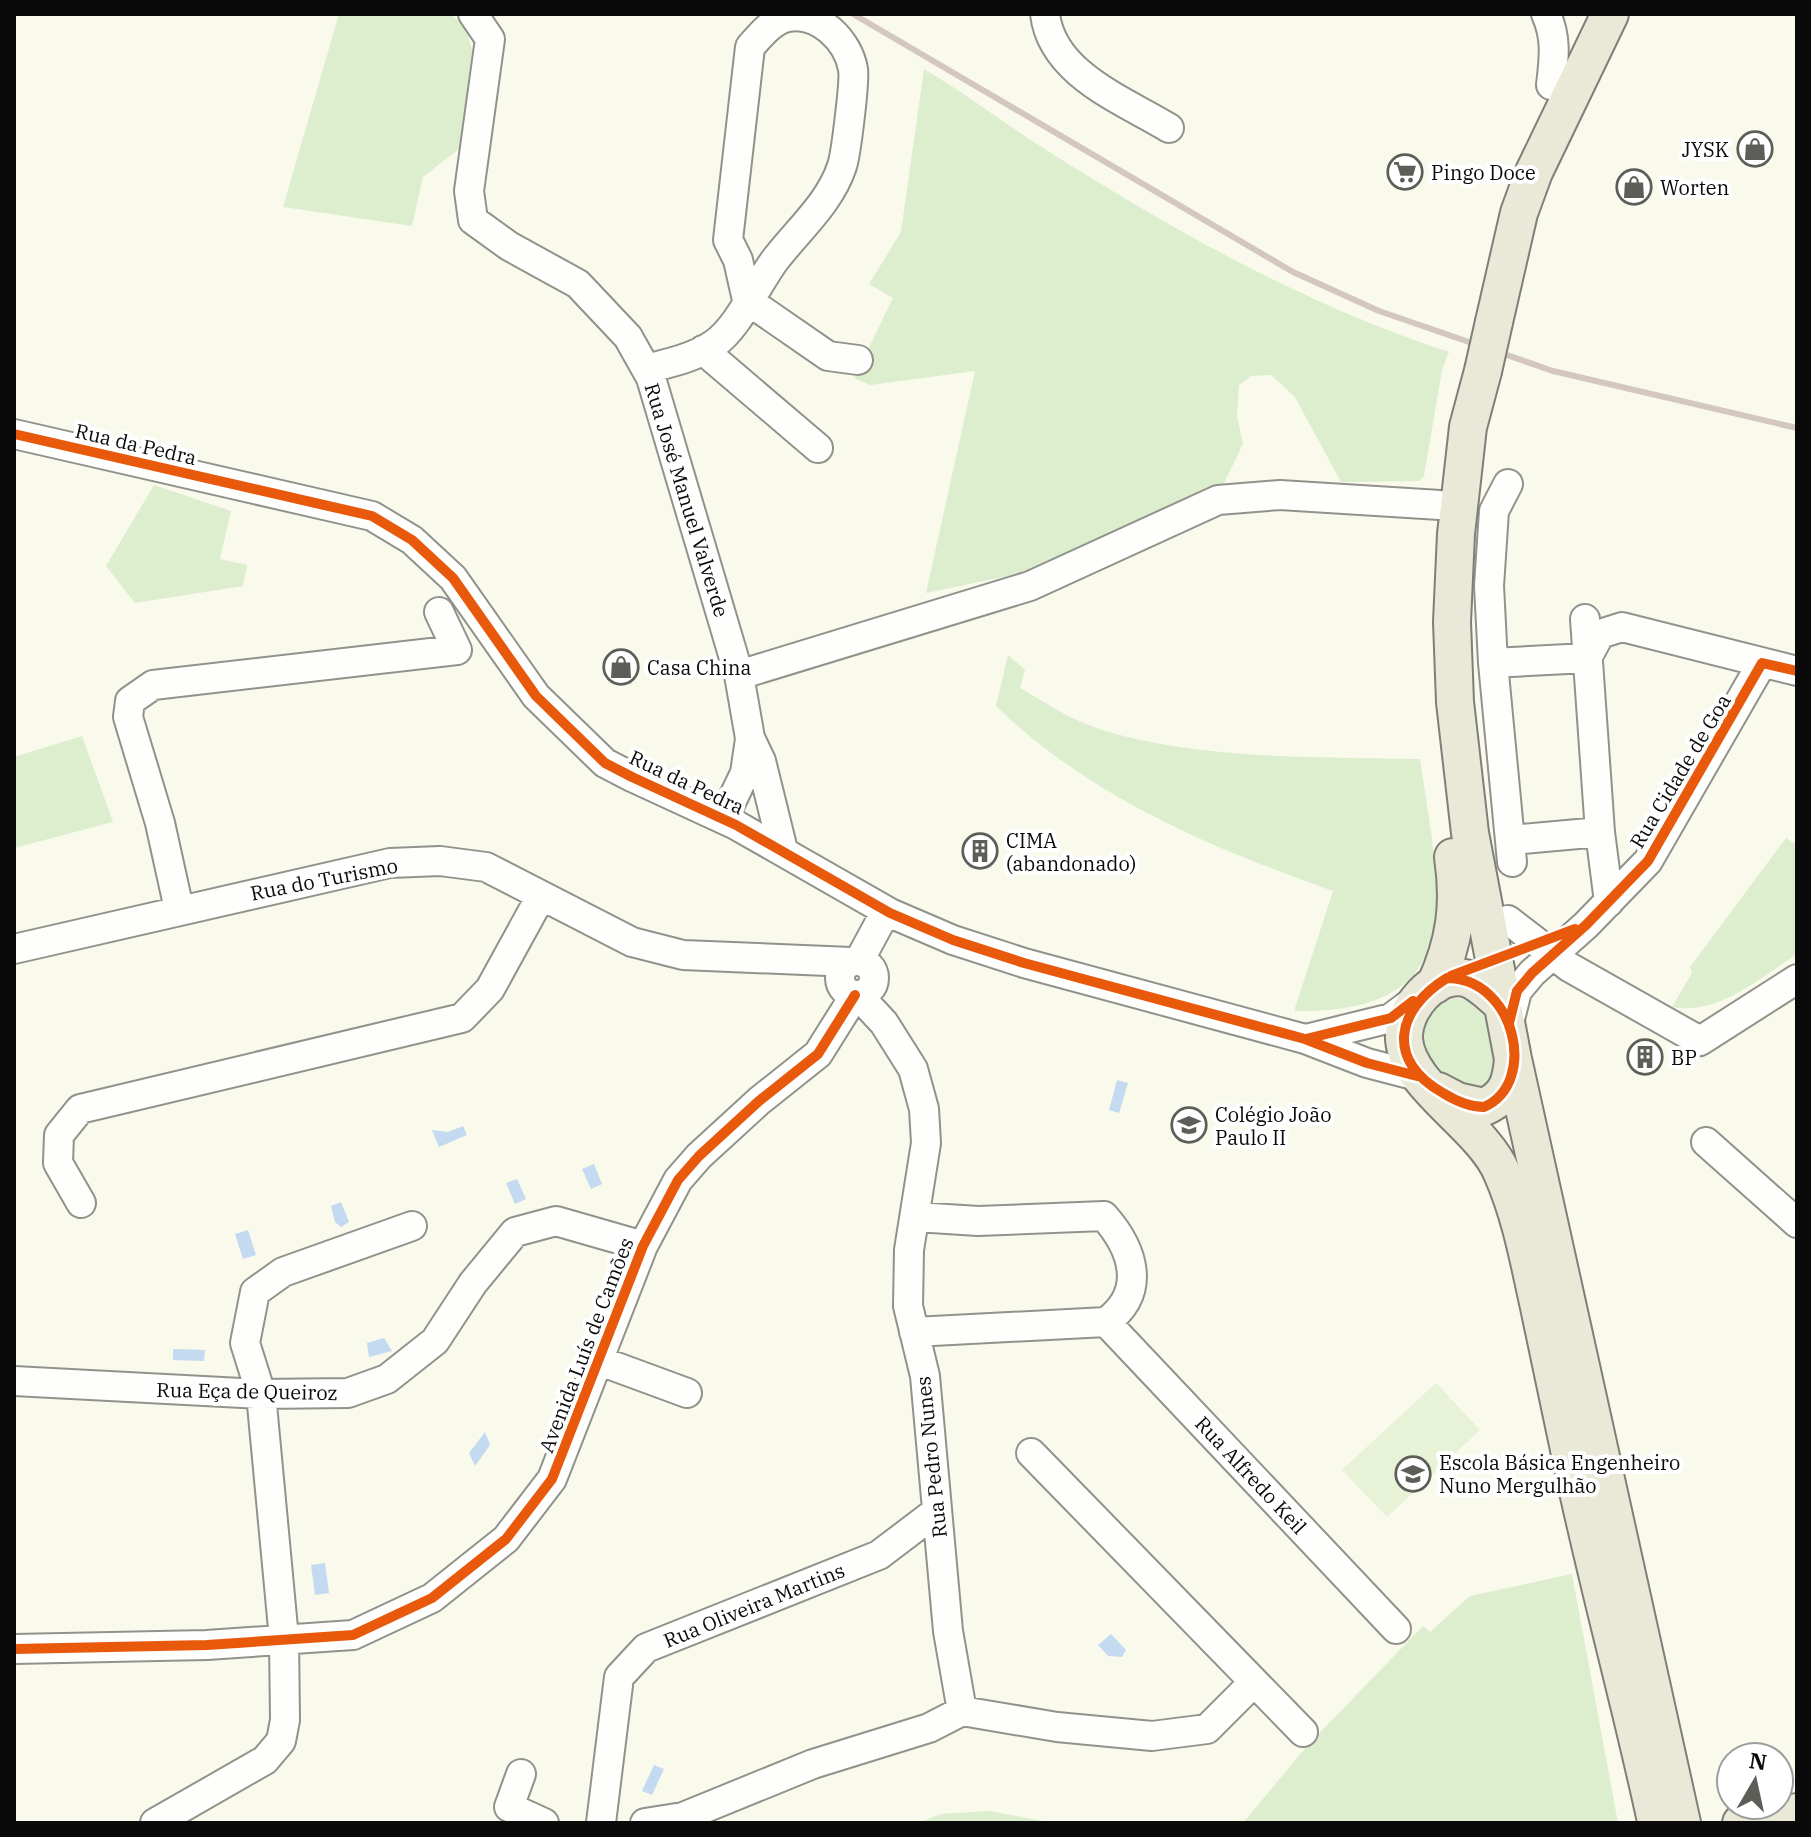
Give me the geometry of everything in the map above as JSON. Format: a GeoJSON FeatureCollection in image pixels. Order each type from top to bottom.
{"type":"FeatureCollection","features":[{"type":"Feature","properties":{"kind":"main road"},"geometry":{"type":"LineString","coordinates":[[1587,14],[1551,85],[1509,181],[1485,321],[1440,505],[1432,621],[1434,706],[1459,893],[1455,928],[1435,986],[1406,1021],[1404,1037],[1408,1062],[1459,1114],[1501,1169],[1523,1231],[1590,1551],[1661,1786],[1682,1823]]}},
{"type":"Feature","properties":{"kind":"main road"},"geometry":{"type":"LineString","coordinates":[[1485,321],[1534,172],[1610,14]]}},
{"type":"Feature","properties":{"kind":"main road"},"geometry":{"type":"LineString","coordinates":[[1474,367],[1456,534],[1452,622],[1456,714],[1480,893],[1496,959],[1513,1059],[1661,1786],[1657,1823]]}},
{"type":"Feature","properties":{"kind":"main road"},"geometry":{"type":"LineString","coordinates":[[1435,986],[1466,978],[1504,1013]]}},
{"type":"Feature","properties":{"kind":"main road"},"geometry":{"type":"LineString","coordinates":[[1424,1081],[1457,1101],[1484,1107],[1504,1094],[1511,1081],[1513,1059]]}},
{"type":"Feature","properties":{"kind":"main road"},"geometry":{"type":"LineString","coordinates":[[1741,1823],[1797,1812]]}},
{"type":"Feature","properties":{"kind":"street","name":"Rua José Manuel Valverde"},"geometry":{"type":"LineString","coordinates":[[473,14],[490,39],[469,191],[473,220],[509,246],[578,284],[628,337],[646,369],[739,675],[750,738]]}},
{"type":"Feature","properties":{"kind":"street"},"geometry":{"type":"LineString","coordinates":[[1045,14],[1046,29],[1070,68],[1169,128]]}},
{"type":"Feature","properties":{"kind":"street"},"geometry":{"type":"LineString","coordinates":[[1546,14],[1553,29],[1555,48],[1551,85]]}},
{"type":"Feature","properties":{"kind":"street"},"geometry":{"type":"LineString","coordinates":[[646,369],[685,359],[716,343],[741,315],[747,300],[825,200],[843,165],[853,70],[842,42],[828,27],[808,18],[787,17],[769,27],[750,47],[728,240],[738,260],[747,300],[828,356],[858,360]]}},
{"type":"Feature","properties":{"kind":"street"},"geometry":{"type":"LineString","coordinates":[[703,350],[818,448]]}},
{"type":"Feature","properties":{"kind":"street","name":"Rua da Pedra"},"geometry":{"type":"LineString","coordinates":[[14,434],[372,516],[412,540],[453,578],[536,696],[597,756],[632,777],[783,850],[886,911],[953,940],[1024,963],[1305,1039],[1424,1081]]}},
{"type":"Feature","properties":{"kind":"street"},"geometry":{"type":"LineString","coordinates":[[1508,484],[1494,511],[1489,586],[1493,663],[1512,851],[1600,832]]}},
{"type":"Feature","properties":{"kind":"street"},"geometry":{"type":"LineString","coordinates":[[739,675],[1030,586],[1218,500],[1280,495],[1440,505]]}},
{"type":"Feature","properties":{"kind":"street"},"geometry":{"type":"LineString","coordinates":[[179,909],[160,823],[128,717],[130,701],[153,685],[462,660],[439,612]]}},
{"type":"Feature","properties":{"kind":"street"},"geometry":{"type":"LineString","coordinates":[[1585,619],[1600,832],[1609,902]]}},
{"type":"Feature","properties":{"kind":"street"},"geometry":{"type":"LineString","coordinates":[[1587,658],[1600,634],[1622,627],[1797,671]]}},
{"type":"Feature","properties":{"kind":"street"},"geometry":{"type":"LineString","coordinates":[[1493,663],[1587,658]]}},
{"type":"Feature","properties":{"kind":"street","name":"Rua Cidade de Goa"},"geometry":{"type":"LineString","coordinates":[[1586,925],[1648,861],[1762,663]]}},
{"type":"Feature","properties":{"kind":"street"},"geometry":{"type":"LineString","coordinates":[[723,819],[745,773],[750,738]]}},
{"type":"Feature","properties":{"kind":"street"},"geometry":{"type":"LineString","coordinates":[[750,738],[761,761],[783,850]]}},
{"type":"Feature","properties":{"kind":"street","name":"Rua do Turismo"},"geometry":{"type":"LineString","coordinates":[[14,949],[390,863],[440,861],[486,867],[632,942],[683,955],[812,960],[854,980]]}},
{"type":"Feature","properties":{"kind":"street"},"geometry":{"type":"LineString","coordinates":[[1480,893],[1508,920],[1545,948],[1700,1041],[1797,979]]}},
{"type":"Feature","properties":{"kind":"street"},"geometry":{"type":"LineString","coordinates":[[81,1203],[58,1163],[59,1135],[80,1109],[462,1018],[490,989],[541,896]]}},
{"type":"Feature","properties":{"kind":"street","name":"Avenida Luís de Camões"},"geometry":{"type":"LineString","coordinates":[[14,1649],[353,1635],[432,1598],[506,1539],[552,1479],[643,1246],[678,1180],[699,1156],[759,1101],[818,1054],[886,911]]}},
{"type":"Feature","properties":{"kind":"street"},"geometry":{"type":"LineString","coordinates":[[1508,920],[1533,927],[1586,925]]}},
{"type":"Feature","properties":{"kind":"street"},"geometry":{"type":"LineString","coordinates":[[1305,1039],[1391,1018],[1435,986],[1496,959],[1545,948],[1586,925]]}},
{"type":"Feature","properties":{"kind":"street"},"geometry":{"type":"LineString","coordinates":[[1504,1013],[1545,948]]}},
{"type":"Feature","properties":{"kind":"street","name":"Rua Pedro Nunes"},"geometry":{"type":"LineString","coordinates":[[854,980],[913,1069],[924,1109],[926,1143],[909,1250],[908,1306],[925,1376],[948,1631],[962,1711]]}},
{"type":"Feature","properties":{"kind":"street"},"geometry":{"type":"LineString","coordinates":[[1706,1142],[1797,1223]]}},
{"type":"Feature","properties":{"kind":"street"},"geometry":{"type":"LineString","coordinates":[[914,1332],[1106,1322],[1123,1309],[1133,1281],[1124,1238],[1104,1216],[978,1221],[916,1217]]}},
{"type":"Feature","properties":{"kind":"street","name":"Rua Eça de Queiroz"},"geometry":{"type":"LineString","coordinates":[[14,1381],[261,1394],[348,1393],[387,1379],[435,1341],[473,1283],[515,1232],[556,1221],[643,1246]]}},
{"type":"Feature","properties":{"kind":"street"},"geometry":{"type":"LineString","coordinates":[[155,1823],[195,1813],[265,1760],[281,1741],[285,1720],[284,1639],[261,1394],[245,1343],[255,1292],[283,1272],[412,1226]]}},
{"type":"Feature","properties":{"kind":"street","name":"Rua Alfredo Keil"},"geometry":{"type":"LineString","coordinates":[[1106,1322],[1396,1629]]}},
{"type":"Feature","properties":{"kind":"street"},"geometry":{"type":"LineString","coordinates":[[600,1361],[687,1393]]}},
{"type":"Feature","properties":{"kind":"street"},"geometry":{"type":"LineString","coordinates":[[1031,1453],[1252,1684],[1303,1732]]}},
{"type":"Feature","properties":{"kind":"street","name":"Rua Oliveira Martins"},"geometry":{"type":"LineString","coordinates":[[601,1823],[619,1677],[646,1648],[879,1555],[937,1511]]}},
{"type":"Feature","properties":{"kind":"street"},"geometry":{"type":"LineString","coordinates":[[645,1823],[683,1817],[813,1764],[929,1728],[962,1711],[1057,1727],[1152,1736],[1207,1729],[1252,1684]]}},
{"type":"Feature","properties":{"kind":"street"},"geometry":{"type":"LineString","coordinates":[[521,1774],[505,1815],[544,1823]]}},
{"type":"Feature","properties":{"kind":"green space"},"geometry":{"type":"Polygon","coordinates":[[[339,14],[451,14],[466,29],[472,50],[460,148],[423,177],[412,226],[283,207],[339,14]]]}},
{"type":"Feature","properties":{"kind":"green space"},"geometry":{"type":"Polygon","coordinates":[[[924,69],[1051,153],[1195,239],[1345,313],[1449,352],[1442,370],[1424,476],[1419,481],[1341,482],[1295,397],[1271,375],[1251,376],[1239,385],[1237,416],[1243,444],[1224,483],[1028,572],[926,593],[975,371],[870,385],[854,378],[893,298],[869,284],[901,232],[924,69]]]}},
{"type":"Feature","properties":{"kind":"green space"},"geometry":{"type":"Polygon","coordinates":[[[154,485],[231,511],[220,559],[247,565],[243,586],[135,603],[106,566],[154,485]]]}},
{"type":"Feature","properties":{"kind":"green space"},"geometry":{"type":"Polygon","coordinates":[[[1008,655],[1025,670],[1020,688],[1082,722],[1128,737],[1210,751],[1297,757],[1420,759],[1437,896],[1433,934],[1419,967],[1394,991],[1353,1007],[1294,1011],[1333,891],[1198,838],[1112,793],[1071,767],[996,706],[1008,655]]]}},
{"type":"Feature","properties":{"kind":"green space"},"geometry":{"type":"Polygon","coordinates":[[[82,736],[113,822],[14,848],[14,757],[82,736]]]}},
{"type":"Feature","properties":{"kind":"green space"},"geometry":{"type":"Polygon","coordinates":[[[1786,838],[1797,845],[1797,954],[1722,1001],[1706,1006],[1672,1007],[1692,973],[1690,967],[1786,838]]]}},
{"type":"Feature","properties":{"kind":"green space"},"geometry":{"type":"Polygon","coordinates":[[[1455,998],[1469,1001],[1480,1008],[1494,1033],[1498,1062],[1496,1075],[1476,1092],[1431,1069],[1419,1049],[1418,1039],[1427,1018],[1435,1009],[1455,998]]]}},
{"type":"Feature","properties":{"kind":"green space"},"geometry":{"type":"Polygon","coordinates":[[[1436,1383],[1480,1430],[1387,1517],[1342,1470],[1436,1383]]]}},
{"type":"Feature","properties":{"kind":"green space"},"geometry":{"type":"Polygon","coordinates":[[[1572,1574],[1618,1823],[1243,1823],[1307,1746],[1423,1626],[1430,1632],[1470,1596],[1572,1574]]]}},
{"type":"Feature","properties":{"kind":"green space"},"geometry":{"type":"Polygon","coordinates":[[[989,1811],[1054,1823],[918,1823],[941,1814],[989,1811]]]}},
{"type":"Feature","properties":{"kind":"water"},"geometry":{"type":"Polygon","coordinates":[[[1117,1080],[1128,1083],[1119,1113],[1109,1110],[1117,1080]]]}},
{"type":"Feature","properties":{"kind":"water"},"geometry":{"type":"Polygon","coordinates":[[[463,1126],[467,1135],[439,1147],[432,1130],[448,1132],[463,1126]]]}},
{"type":"Feature","properties":{"kind":"water"},"geometry":{"type":"Polygon","coordinates":[[[594,1164],[602,1184],[591,1189],[582,1169],[594,1164]]]}},
{"type":"Feature","properties":{"kind":"water"},"geometry":{"type":"Polygon","coordinates":[[[517,1179],[526,1199],[515,1204],[506,1183],[517,1179]]]}},
{"type":"Feature","properties":{"kind":"water"},"geometry":{"type":"Polygon","coordinates":[[[341,1202],[349,1222],[341,1227],[335,1222],[331,1206],[341,1202]]]}},
{"type":"Feature","properties":{"kind":"water"},"geometry":{"type":"Polygon","coordinates":[[[248,1230],[256,1255],[243,1259],[235,1234],[248,1230]]]}},
{"type":"Feature","properties":{"kind":"water"},"geometry":{"type":"Polygon","coordinates":[[[384,1338],[392,1351],[369,1357],[367,1343],[384,1338]]]}},
{"type":"Feature","properties":{"kind":"water"},"geometry":{"type":"Polygon","coordinates":[[[173,1349],[205,1350],[204,1361],[173,1360],[173,1349]]]}},
{"type":"Feature","properties":{"kind":"water"},"geometry":{"type":"Polygon","coordinates":[[[485,1432],[490,1445],[475,1466],[469,1453],[485,1432]]]}},
{"type":"Feature","properties":{"kind":"water"},"geometry":{"type":"Polygon","coordinates":[[[325,1563],[329,1593],[315,1595],[311,1565],[325,1563]]]}},
{"type":"Feature","properties":{"kind":"water"},"geometry":{"type":"Polygon","coordinates":[[[1111,1634],[1126,1650],[1122,1657],[1108,1656],[1098,1645],[1111,1634]]]}},
{"type":"Feature","properties":{"kind":"water"},"geometry":{"type":"Polygon","coordinates":[[[654,1765],[664,1769],[652,1795],[642,1791],[654,1765]]]}},
{"type":"Feature","properties":{"kind":"railway"},"geometry":{"type":"LineString","coordinates":[[853,14],[1293,272],[1379,311],[1553,371],[1797,428]]}},
{"type":"Feature","properties":{"kind":"cycle path"},"geometry":{"type":"LineString","coordinates":[[14,434],[372,516],[412,540],[453,578],[536,696],[605,763],[736,825],[890,913],[953,940],[1024,963],[1305,1039],[1367,1063],[1417,1076]]}},
{"type":"Feature","properties":{"kind":"cycle path"},"geometry":{"type":"LineString","coordinates":[[1509,1023],[1517,991],[1532,973],[1586,925],[1648,861],[1762,663],[1797,671]]}},
{"type":"Feature","properties":{"kind":"cycle path"},"geometry":{"type":"LineString","coordinates":[[1451,976],[1575,929]]}},
{"type":"Feature","properties":{"kind":"cycle path"},"geometry":{"type":"LineString","coordinates":[[1447,978],[1470,983],[1489,995],[1503,1012],[1512,1034],[1514,1056],[1511,1077],[1501,1095],[1484,1107],[1458,1101],[1443,1093],[1412,1066],[1406,1051],[1404,1036],[1416,1005],[1447,978]]}},
{"type":"Feature","properties":{"kind":"cycle path"},"geometry":{"type":"LineString","coordinates":[[14,1649],[207,1645],[353,1635],[432,1598],[506,1539],[552,1479],[643,1246],[678,1180],[699,1156],[759,1101],[818,1054],[855,995]]}},
{"type":"Feature","properties":{"kind":"cycle path"},"geometry":{"type":"LineString","coordinates":[[1306,1039],[1391,1018],[1413,1001]]}},
{"type":"Feature","properties":{"kind":"place","name":"JYSK"},"geometry":{"type":"Point","coordinates":[1755,149]}},
{"type":"Feature","properties":{"kind":"place","name":"Pingo Doce"},"geometry":{"type":"Point","coordinates":[1405,172]}},
{"type":"Feature","properties":{"kind":"place","name":"Worten"},"geometry":{"type":"Point","coordinates":[1634,187]}},
{"type":"Feature","properties":{"kind":"place","name":"Casa China"},"geometry":{"type":"Point","coordinates":[621,667]}},
{"type":"Feature","properties":{"kind":"place","name":"CIMA (abandonado)"},"geometry":{"type":"Point","coordinates":[980,851]}},
{"type":"Feature","properties":{"kind":"place","name":"BP"},"geometry":{"type":"Point","coordinates":[1645,1057]}},
{"type":"Feature","properties":{"kind":"place","name":"Colégio João Paulo II"},"geometry":{"type":"Point","coordinates":[1189,1125]}},
{"type":"Feature","properties":{"kind":"place","name":"Escola Básica Engenheiro Nuno Mergulhão"},"geometry":{"type":"Point","coordinates":[1413,1474]}}]}
